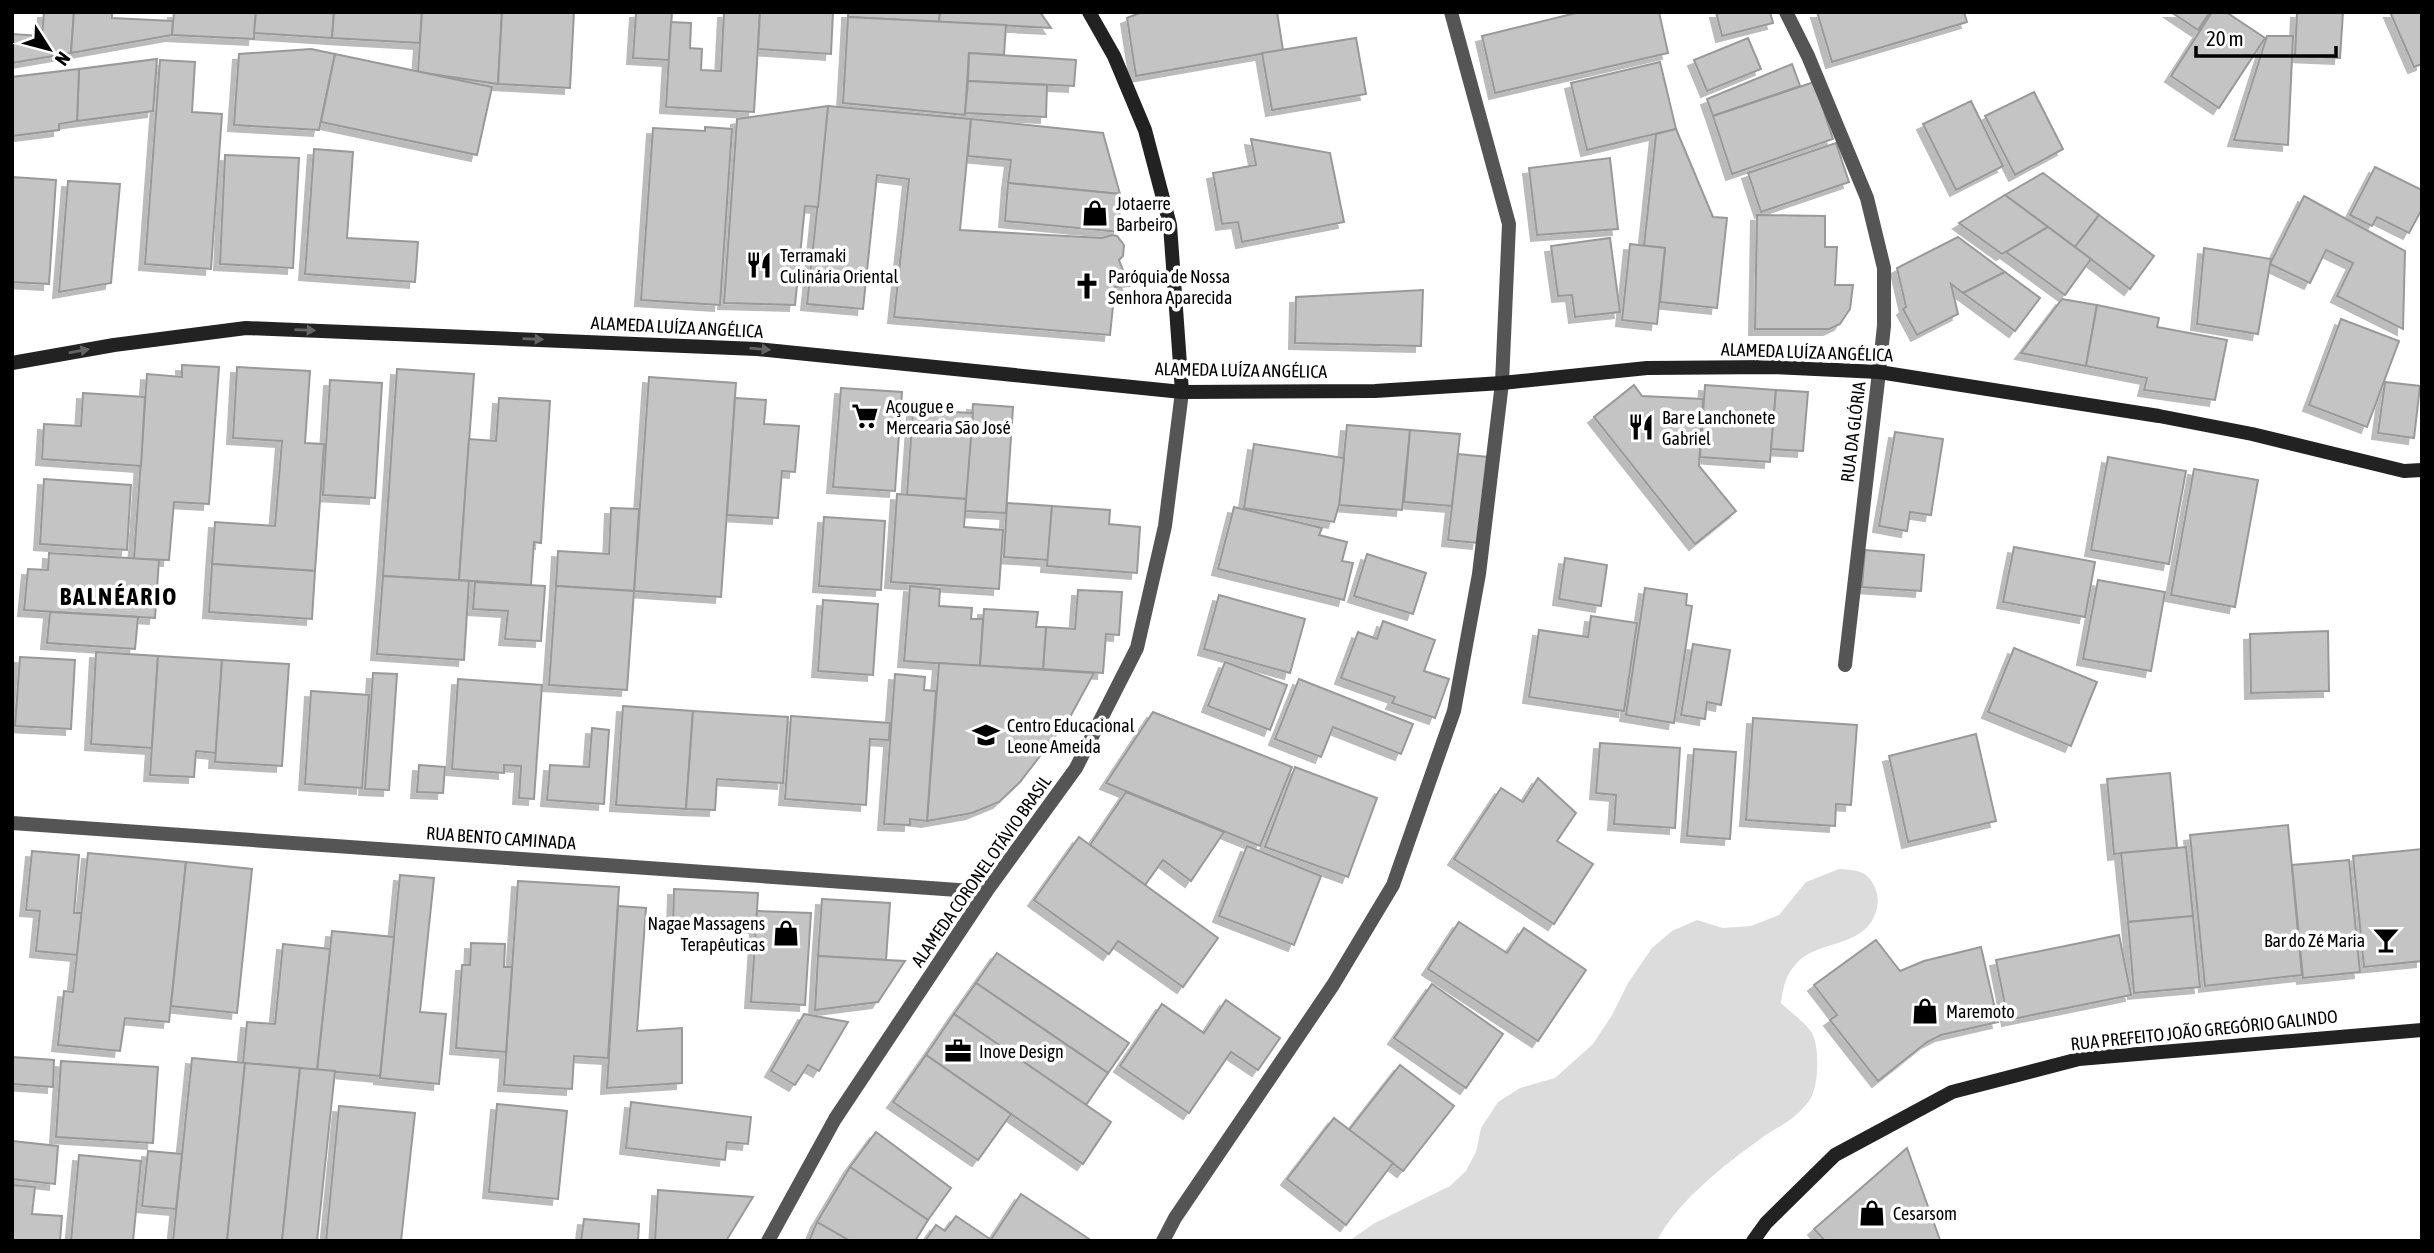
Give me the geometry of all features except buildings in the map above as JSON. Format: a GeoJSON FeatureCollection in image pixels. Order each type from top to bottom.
{"type":"FeatureCollection","features":[{"type":"Feature","properties":{"kind":"street","name":"ALAMEDA CORONEL OTÁVIO BRASIL"},"geometry":{"type":"LineString","coordinates":[[768,1241],[835,1119],[986,892],[1076,768],[1137,648],[1165,526],[1182,392],[1170,225],[1144,130],[1114,56],[1089,12]]}},
{"type":"Feature","properties":{"kind":"street"},"geometry":{"type":"LineString","coordinates":[[1163,1241],[1175,1218],[1332,985],[1393,885],[1454,711],[1479,573],[1502,383],[1509,224],[1451,12]]}},
{"type":"Feature","properties":{"kind":"street","name":"RUA DA GLÓRIA"},"geometry":{"type":"LineString","coordinates":[[1786,12],[1808,56],[1867,198],[1884,268],[1884,326],[1845,665]]}},
{"type":"Feature","properties":{"kind":"street","name":"ALAMEDA LUÍZA ANGÉLICA"},"geometry":{"type":"LineString","coordinates":[[12,363],[114,345],[246,328],[757,349],[1182,392],[1375,391],[1502,383],[1647,368],[1773,367],[1879,372],[2159,416],[2252,434],[2404,471],[2422,470]]}},
{"type":"Feature","properties":{"kind":"street","name":"RUA BENTO CAMINADA"},"geometry":{"type":"LineString","coordinates":[[12,823],[986,892]]}},
{"type":"Feature","properties":{"kind":"street","name":"RUA PREFEITO JOÃO GREGÓRIO GALINDO"},"geometry":{"type":"LineString","coordinates":[[1753,1241],[1766,1223],[1835,1155],[1952,1092],[2079,1059],[2422,1030]]}},
{"type":"Feature","properties":{"kind":"shaded area"},"geometry":{"type":"Polygon","coordinates":[[[1839,869],[1858,871],[1866,875],[1874,885],[1878,904],[1872,921],[1863,931],[1805,956],[1792,969],[1785,982],[1781,1003],[1806,1025],[1815,1040],[1817,1068],[1812,1095],[1797,1114],[1746,1150],[1688,1199],[1657,1241],[1349,1241],[1373,1224],[1450,1186],[1466,1171],[1476,1152],[1481,1128],[1498,1102],[1520,1088],[1555,1078],[1593,1044],[1628,983],[1652,948],[1672,931],[1697,920],[1723,928],[1751,926],[1779,915],[1806,882],[1839,869]]]}},
{"type":"Feature","properties":{"kind":"place","name":"Jotaerre Barbeiro"},"geometry":{"type":"Point","coordinates":[1095,213]}},
{"type":"Feature","properties":{"kind":"place","name":"Terramaki Culinária Oriental"},"geometry":{"type":"Point","coordinates":[759,265]}},
{"type":"Feature","properties":{"kind":"place","name":"Paróquia de Nossa Senhora Aparecida"},"geometry":{"type":"Point","coordinates":[1087,286]}},
{"type":"Feature","properties":{"kind":"place","name":"Açougue e Mercearia São José"},"geometry":{"type":"Point","coordinates":[865,416]}},
{"type":"Feature","properties":{"kind":"place","name":"Bar e Lanchonete Gabriel"},"geometry":{"type":"Point","coordinates":[1641,427]}},
{"type":"Feature","properties":{"kind":"place","name":"Centro Educacional Leone Ameida"},"geometry":{"type":"Point","coordinates":[986,735]}},
{"type":"Feature","properties":{"kind":"place","name":"Nagae Massagens Terapêuticas"},"geometry":{"type":"Point","coordinates":[786,933]}},
{"type":"Feature","properties":{"kind":"place","name":"Bar do Zé Maria"},"geometry":{"type":"Point","coordinates":[2386,940]}},
{"type":"Feature","properties":{"kind":"place","name":"Maremoto"},"geometry":{"type":"Point","coordinates":[1925,1011]}},
{"type":"Feature","properties":{"kind":"place","name":"Inove Design"},"geometry":{"type":"Point","coordinates":[958,1051]}},
{"type":"Feature","properties":{"kind":"place","name":"Cesarsom"},"geometry":{"type":"Point","coordinates":[1872,1213]}},
{"type":"Feature","properties":{"kind":"district","name":"BALNÉARIO"},"geometry":{"type":"Point","coordinates":[119,596]}}]}
